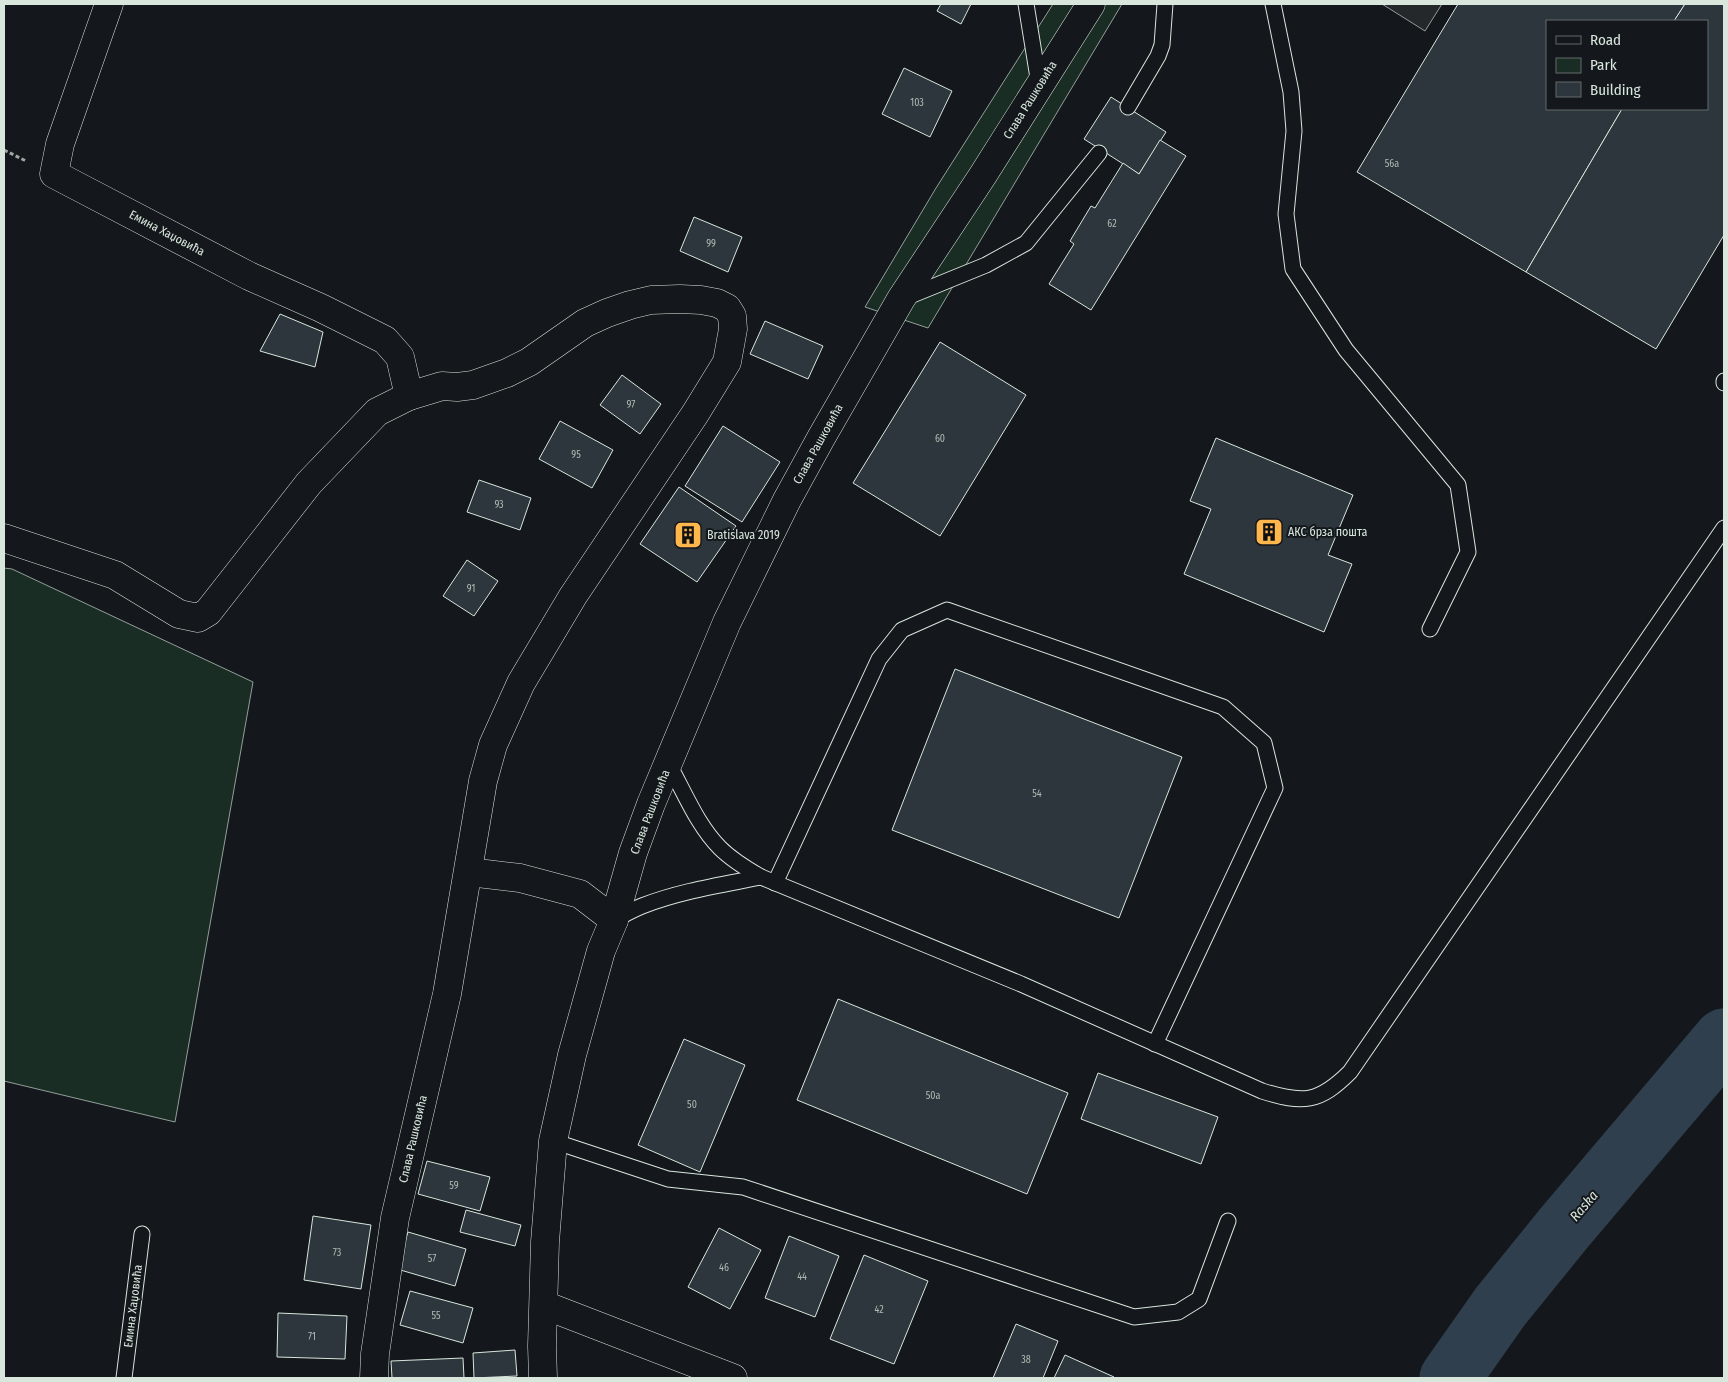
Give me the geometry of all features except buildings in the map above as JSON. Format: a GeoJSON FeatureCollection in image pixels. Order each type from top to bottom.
{"type":"FeatureCollection","features":[{"type":"Feature","properties":{"kind":"street","name":"Емина Хаџовића"},"geometry":{"type":"LineString","coordinates":[[109,4],[60,144],[54,174],[249,276],[321,308],[385,340],[400,357],[409,396]]}},
{"type":"Feature","properties":{"kind":"street","name":"Слава Рашковића"},"geometry":{"type":"LineString","coordinates":[[543,1378],[542,1346],[548,1200],[553,1141],[572,1055],[601,952],[614,920],[634,853],[668,763],[727,622],[787,500],[821,438],[901,299],[1091,4]]}},
{"type":"Feature","properties":{"kind":"street","name":"Слава Рашковића"},"geometry":{"type":"LineString","coordinates":[[374,1378],[375,1354],[395,1218],[447,994],[483,781],[493,745],[521,683],[573,596],[695,414],[727,362],[733,329],[732,316],[727,308],[717,302],[701,300],[651,300],[630,305],[584,323],[529,362],[507,373],[473,384],[457,387],[442,386],[409,396]]}},
{"type":"Feature","properties":{"kind":"street"},"geometry":{"type":"LineString","coordinates":[[4,538],[115,575],[179,614],[198,618],[208,612],[308,484],[322,469],[377,412],[409,396]]}},
{"type":"Feature","properties":{"kind":"street"},"geometry":{"type":"LineString","coordinates":[[468,872],[520,878],[580,894],[614,920]]}},
{"type":"Feature","properties":{"kind":"street"},"geometry":{"type":"LineString","coordinates":[[544,1306],[733,1378]]}},
{"type":"Feature","properties":{"kind":"lane"},"geometry":{"type":"LineString","coordinates":[[1026,4],[1040,85]]}},
{"type":"Feature","properties":{"kind":"lane"},"geometry":{"type":"LineString","coordinates":[[1128,107],[1158,56],[1164,30],[1165,4]]}},
{"type":"Feature","properties":{"kind":"lane"},"geometry":{"type":"LineString","coordinates":[[1273,4],[1291,92],[1294,131],[1286,214],[1293,269],[1346,350],[1458,485],[1468,552],[1430,629]]}},
{"type":"Feature","properties":{"kind":"lane"},"geometry":{"type":"LineString","coordinates":[[901,299],[986,266],[1026,243],[1099,153]]}},
{"type":"Feature","properties":{"kind":"lane"},"geometry":{"type":"LineString","coordinates":[[668,763],[699,821],[720,848],[740,865],[761,877],[1021,984],[1262,1091],[1284,1098],[1301,1100],[1317,1096],[1334,1088],[1350,1072],[1724,528]]}},
{"type":"Feature","properties":{"kind":"lane"},"geometry":{"type":"LineString","coordinates":[[775,884],[880,659],[902,630],[947,610],[1223,707],[1264,743],[1275,788],[1155,1044]]}},
{"type":"Feature","properties":{"kind":"lane"},"geometry":{"type":"LineString","coordinates":[[614,920],[641,906],[666,898],[716,885],[761,877]]}},
{"type":"Feature","properties":{"kind":"lane"},"geometry":{"type":"LineString","coordinates":[[553,1141],[668,1179],[743,1188],[1134,1317],[1178,1312],[1199,1299],[1228,1221]]}},
{"type":"Feature","properties":{"kind":"lane","name":"Емина Хаџовића"},"geometry":{"type":"LineString","coordinates":[[124,1378],[142,1234]]}},
{"type":"Feature","properties":{"kind":"green space"},"geometry":{"type":"Polygon","coordinates":[[[1053,4],[1122,4],[928,328],[865,307],[936,188],[1053,4]]]}},
{"type":"Feature","properties":{"kind":"green space"},"geometry":{"type":"Polygon","coordinates":[[[4,568],[12,569],[253,682],[175,1122],[4,1081],[4,568]]]}},
{"type":"Feature","properties":{"kind":"shaded area"},"geometry":{"type":"Polygon","coordinates":[[[1382,4],[1442,4],[1425,31],[1382,4]]]}},
{"type":"Feature","properties":{"kind":"waterway","name":"Raska"},"geometry":{"type":"LineString","coordinates":[[1450,1378],[1500,1307],[1564,1228],[1724,1039]]}},
{"type":"Feature","properties":{"kind":"place","name":"АКС брза пошта"},"geometry":{"type":"Point","coordinates":[1269,532]}},
{"type":"Feature","properties":{"kind":"place","name":"Bratislava 2019"},"geometry":{"type":"Point","coordinates":[688,535]}}]}
